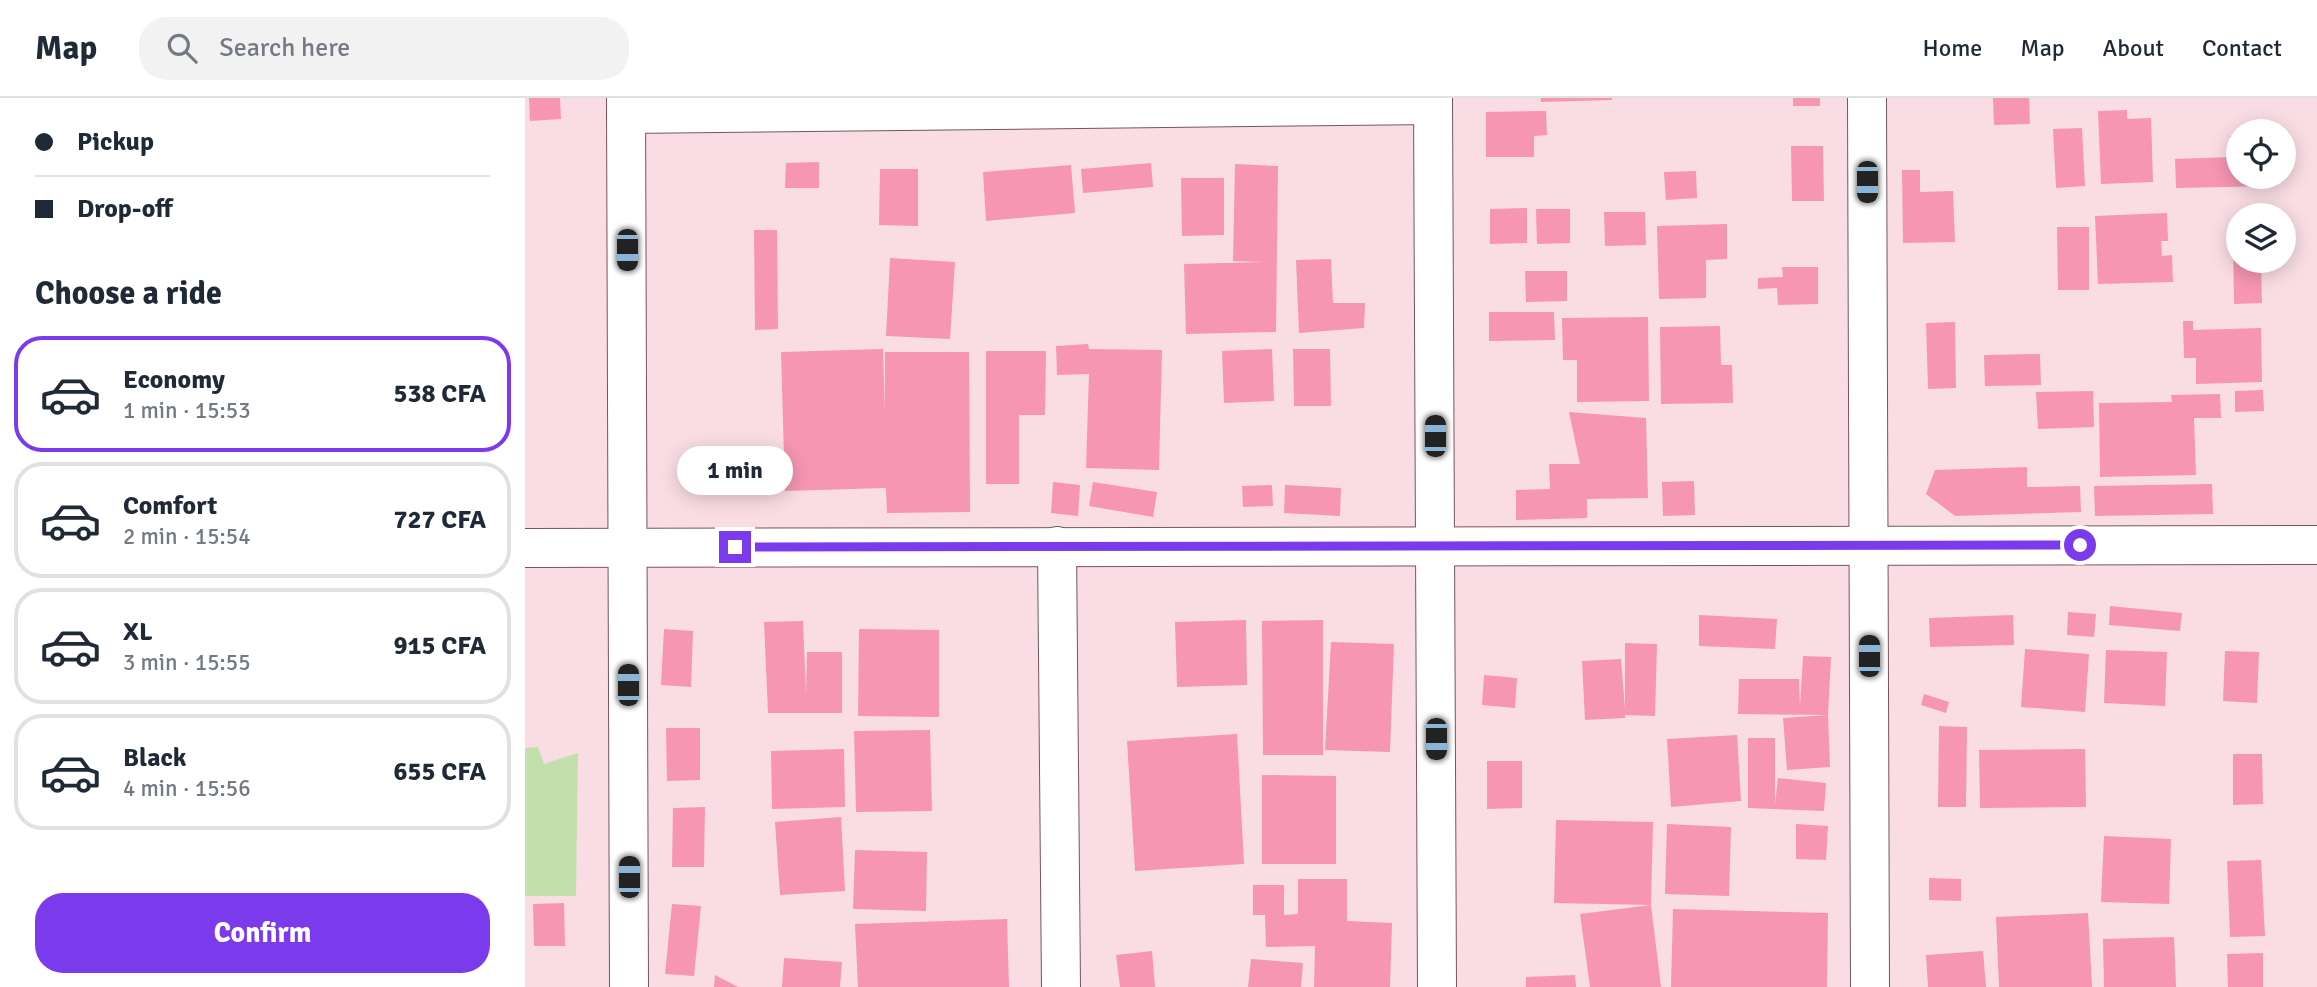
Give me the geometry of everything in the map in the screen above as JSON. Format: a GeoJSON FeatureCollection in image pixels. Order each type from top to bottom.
{"type":"FeatureCollection","features":[{"type":"Feature","properties":{"kind":"street"},"geometry":{"type":"LineString","coordinates":[[1867,98],[1870,987]]}},
{"type":"Feature","properties":{"kind":"street"},"geometry":{"type":"LineString","coordinates":[[629,987],[626,106],[1433,102],[1437,987]]}},
{"type":"Feature","properties":{"kind":"street"},"geometry":{"type":"LineString","coordinates":[[525,548],[2317,545]]}},
{"type":"Feature","properties":{"kind":"street"},"geometry":{"type":"LineString","coordinates":[[1057,546],[1061,987]]}},
{"type":"Feature","properties":{"kind":"green space"},"geometry":{"type":"Polygon","coordinates":[[[538,747],[544,764],[578,753],[576,896],[525,896],[525,748],[538,747]]]}},
{"type":"Feature","properties":{"kind":"building"},"geometry":{"type":"Polygon","coordinates":[[[529,98],[560,98],[561,119],[530,121],[529,98]]]}},
{"type":"Feature","properties":{"kind":"building"},"geometry":{"type":"Polygon","coordinates":[[[1541,98],[1612,98],[1612,100],[1541,102],[1541,98]]]}},
{"type":"Feature","properties":{"kind":"building"},"geometry":{"type":"Polygon","coordinates":[[[1793,98],[1820,98],[1820,106],[1793,106],[1793,98]]]}},
{"type":"Feature","properties":{"kind":"building"},"geometry":{"type":"Polygon","coordinates":[[[1993,98],[2029,98],[2030,124],[1994,125],[1993,98]]]}},
{"type":"Feature","properties":{"kind":"building"},"geometry":{"type":"Polygon","coordinates":[[[2127,110],[2127,119],[2151,118],[2153,182],[2101,184],[2098,111],[2127,110]]]}},
{"type":"Feature","properties":{"kind":"building"},"geometry":{"type":"Polygon","coordinates":[[[1546,111],[1547,135],[1534,136],[1534,157],[1486,157],[1486,112],[1546,111]]]}},
{"type":"Feature","properties":{"kind":"building"},"geometry":{"type":"Polygon","coordinates":[[[2082,128],[2085,186],[2056,188],[2053,129],[2082,128]]]}},
{"type":"Feature","properties":{"kind":"building"},"geometry":{"type":"Polygon","coordinates":[[[1791,146],[1823,146],[1824,201],[1792,201],[1791,146]]]}},
{"type":"Feature","properties":{"kind":"building"},"geometry":{"type":"Polygon","coordinates":[[[2226,157],[2226,187],[2176,188],[2175,159],[2226,157]]]}},
{"type":"Feature","properties":{"kind":"building"},"geometry":{"type":"Polygon","coordinates":[[[819,162],[819,188],[785,188],[786,163],[819,162]]]}},
{"type":"Feature","properties":{"kind":"building"},"geometry":{"type":"Polygon","coordinates":[[[1151,163],[1153,187],[1083,193],[1081,169],[1151,163]]]}},
{"type":"Feature","properties":{"kind":"building"},"geometry":{"type":"Polygon","coordinates":[[[1235,164],[1278,166],[1276,332],[1186,334],[1184,264],[1263,262],[1233,261],[1235,164]]]}},
{"type":"Feature","properties":{"kind":"building"},"geometry":{"type":"Polygon","coordinates":[[[1071,165],[1075,213],[986,221],[983,172],[1071,165]]]}},
{"type":"Feature","properties":{"kind":"building"},"geometry":{"type":"Polygon","coordinates":[[[880,169],[918,169],[918,226],[879,225],[880,169]]]}},
{"type":"Feature","properties":{"kind":"building"},"geometry":{"type":"Polygon","coordinates":[[[1902,170],[1920,170],[1920,192],[1953,191],[1955,242],[1903,243],[1902,170]]]}},
{"type":"Feature","properties":{"kind":"building"},"geometry":{"type":"Polygon","coordinates":[[[1696,171],[1697,198],[1666,200],[1664,172],[1696,171]]]}},
{"type":"Feature","properties":{"kind":"building"},"geometry":{"type":"Polygon","coordinates":[[[1181,178],[1224,178],[1224,235],[1182,236],[1181,178]]]}},
{"type":"Feature","properties":{"kind":"building"},"geometry":{"type":"Polygon","coordinates":[[[1527,208],[1527,243],[1490,244],[1490,209],[1527,208]]]}},
{"type":"Feature","properties":{"kind":"building"},"geometry":{"type":"Polygon","coordinates":[[[1536,209],[1570,209],[1570,243],[1537,244],[1536,209]]]}},
{"type":"Feature","properties":{"kind":"building"},"geometry":{"type":"Polygon","coordinates":[[[1604,212],[1645,212],[1646,245],[1605,246],[1604,212]]]}},
{"type":"Feature","properties":{"kind":"building"},"geometry":{"type":"Polygon","coordinates":[[[2167,213],[2168,241],[2161,241],[2162,256],[2172,255],[2173,282],[2098,284],[2095,216],[2167,213]]]}},
{"type":"Feature","properties":{"kind":"building"},"geometry":{"type":"Polygon","coordinates":[[[1727,224],[1727,259],[1706,260],[1706,298],[1659,299],[1657,226],[1727,224]]]}},
{"type":"Feature","properties":{"kind":"building"},"geometry":{"type":"Polygon","coordinates":[[[2057,227],[2089,227],[2089,290],[2058,290],[2057,227]]]}},
{"type":"Feature","properties":{"kind":"building"},"geometry":{"type":"Polygon","coordinates":[[[754,230],[777,230],[778,329],[755,330],[754,230]]]}},
{"type":"Feature","properties":{"kind":"building"},"geometry":{"type":"Polygon","coordinates":[[[890,258],[955,262],[950,339],[886,336],[890,258]]]}},
{"type":"Feature","properties":{"kind":"building"},"geometry":{"type":"Polygon","coordinates":[[[1331,259],[1333,303],[1365,303],[1364,328],[1299,333],[1296,260],[1331,259]]]}},
{"type":"Feature","properties":{"kind":"building"},"geometry":{"type":"Polygon","coordinates":[[[1782,267],[1818,267],[1818,304],[1778,305],[1777,288],[1758,289],[1758,278],[1783,277],[1782,267]]]}},
{"type":"Feature","properties":{"kind":"building"},"geometry":{"type":"Polygon","coordinates":[[[1525,271],[1567,271],[1567,301],[1526,302],[1525,271]]]}},
{"type":"Feature","properties":{"kind":"building"},"geometry":{"type":"Polygon","coordinates":[[[2234,273],[2261,273],[2262,303],[2234,304],[2234,273]]]}},
{"type":"Feature","properties":{"kind":"building"},"geometry":{"type":"Polygon","coordinates":[[[1489,312],[1554,312],[1555,340],[1489,341],[1489,312]]]}},
{"type":"Feature","properties":{"kind":"building"},"geometry":{"type":"Polygon","coordinates":[[[1648,317],[1649,401],[1577,402],[1577,360],[1563,360],[1562,318],[1648,317]]]}},
{"type":"Feature","properties":{"kind":"building"},"geometry":{"type":"Polygon","coordinates":[[[2183,321],[2193,321],[2193,330],[2261,328],[2262,382],[2196,384],[2196,358],[2184,358],[2183,321]]]}},
{"type":"Feature","properties":{"kind":"building"},"geometry":{"type":"Polygon","coordinates":[[[1955,322],[1956,388],[1928,389],[1926,323],[1955,322]]]}},
{"type":"Feature","properties":{"kind":"building"},"geometry":{"type":"Polygon","coordinates":[[[1720,326],[1721,365],[1732,365],[1733,403],[1661,404],[1660,327],[1720,326]]]}},
{"type":"Feature","properties":{"kind":"building"},"geometry":{"type":"Polygon","coordinates":[[[1088,344],[1089,349],[1162,350],[1159,470],[1086,468],[1089,374],[1057,375],[1056,346],[1088,344]]]}},
{"type":"Feature","properties":{"kind":"building"},"geometry":{"type":"Polygon","coordinates":[[[883,349],[885,411],[885,352],[969,352],[970,512],[887,513],[886,488],[785,491],[781,352],[883,349]]]}},
{"type":"Feature","properties":{"kind":"building"},"geometry":{"type":"Polygon","coordinates":[[[1272,349],[1274,401],[1224,403],[1222,351],[1272,349]]]}},
{"type":"Feature","properties":{"kind":"building"},"geometry":{"type":"Polygon","coordinates":[[[1293,349],[1330,349],[1331,406],[1294,406],[1293,349]]]}},
{"type":"Feature","properties":{"kind":"building"},"geometry":{"type":"Polygon","coordinates":[[[986,351],[1046,351],[1045,415],[1019,415],[1019,484],[986,484],[986,351]]]}},
{"type":"Feature","properties":{"kind":"building"},"geometry":{"type":"Polygon","coordinates":[[[2040,354],[2041,385],[1985,386],[1984,355],[2040,354]]]}},
{"type":"Feature","properties":{"kind":"building"},"geometry":{"type":"Polygon","coordinates":[[[2263,390],[2264,411],[2235,412],[2235,391],[2263,390]]]}},
{"type":"Feature","properties":{"kind":"building"},"geometry":{"type":"Polygon","coordinates":[[[2093,391],[2094,427],[2038,429],[2036,392],[2093,391]]]}},
{"type":"Feature","properties":{"kind":"building"},"geometry":{"type":"Polygon","coordinates":[[[2220,394],[2221,418],[2194,418],[2196,475],[2100,477],[2099,403],[2172,402],[2171,395],[2220,394]]]}},
{"type":"Feature","properties":{"kind":"building"},"geometry":{"type":"Polygon","coordinates":[[[1569,412],[1646,418],[1648,498],[1587,499],[1587,518],[1516,520],[1516,490],[1550,489],[1549,464],[1580,464],[1569,412]]]}},
{"type":"Feature","properties":{"kind":"building"},"geometry":{"type":"Polygon","coordinates":[[[2027,467],[2027,487],[2080,486],[2081,512],[1955,516],[1926,494],[1935,470],[2027,467]]]}},
{"type":"Feature","properties":{"kind":"building"},"geometry":{"type":"Polygon","coordinates":[[[1694,481],[1695,515],[1663,516],[1662,482],[1694,481]]]}},
{"type":"Feature","properties":{"kind":"building"},"geometry":{"type":"Polygon","coordinates":[[[1053,482],[1080,485],[1078,516],[1051,513],[1053,482]]]}},
{"type":"Feature","properties":{"kind":"building"},"geometry":{"type":"Polygon","coordinates":[[[1093,482],[1157,492],[1153,517],[1089,506],[1093,482]]]}},
{"type":"Feature","properties":{"kind":"building"},"geometry":{"type":"Polygon","coordinates":[[[2212,484],[2213,514],[2095,516],[2094,486],[2212,484]]]}},
{"type":"Feature","properties":{"kind":"building"},"geometry":{"type":"Polygon","coordinates":[[[1272,485],[1273,506],[1243,507],[1242,486],[1272,485]]]}},
{"type":"Feature","properties":{"kind":"building"},"geometry":{"type":"Polygon","coordinates":[[[1285,485],[1341,488],[1340,516],[1284,513],[1285,485]]]}},
{"type":"Feature","properties":{"kind":"building"},"geometry":{"type":"Polygon","coordinates":[[[2110,606],[2182,613],[2180,631],[2109,625],[2110,606]]]}},
{"type":"Feature","properties":{"kind":"building"},"geometry":{"type":"Polygon","coordinates":[[[2068,612],[2096,614],[2094,637],[2067,635],[2068,612]]]}},
{"type":"Feature","properties":{"kind":"building"},"geometry":{"type":"Polygon","coordinates":[[[1699,615],[1777,619],[1775,649],[1699,646],[1699,615]]]}},
{"type":"Feature","properties":{"kind":"building"},"geometry":{"type":"Polygon","coordinates":[[[2013,615],[2014,645],[1930,647],[1929,618],[2013,615]]]}},
{"type":"Feature","properties":{"kind":"building"},"geometry":{"type":"Polygon","coordinates":[[[1246,620],[1247,685],[1177,687],[1175,622],[1246,620]]]}},
{"type":"Feature","properties":{"kind":"building"},"geometry":{"type":"Polygon","coordinates":[[[1323,620],[1323,755],[1263,755],[1262,621],[1323,620]]]}},
{"type":"Feature","properties":{"kind":"building"},"geometry":{"type":"Polygon","coordinates":[[[803,621],[806,694],[807,652],[842,652],[842,713],[768,713],[764,622],[803,621]]]}},
{"type":"Feature","properties":{"kind":"building"},"geometry":{"type":"Polygon","coordinates":[[[664,629],[693,631],[691,687],[661,685],[664,629]]]}},
{"type":"Feature","properties":{"kind":"building"},"geometry":{"type":"Polygon","coordinates":[[[859,629],[939,630],[939,717],[858,716],[859,629]]]}},
{"type":"Feature","properties":{"kind":"building"},"geometry":{"type":"Polygon","coordinates":[[[1331,642],[1394,644],[1390,752],[1325,750],[1331,642]]]}},
{"type":"Feature","properties":{"kind":"building"},"geometry":{"type":"Polygon","coordinates":[[[1625,643],[1657,644],[1655,716],[1625,715],[1625,718],[1585,720],[1582,661],[1621,659],[1625,708],[1625,643]]]}},
{"type":"Feature","properties":{"kind":"building"},"geometry":{"type":"Polygon","coordinates":[[[2025,649],[2089,654],[2085,712],[2021,707],[2025,649]]]}},
{"type":"Feature","properties":{"kind":"building"},"geometry":{"type":"Polygon","coordinates":[[[2106,650],[2167,652],[2165,706],[2104,703],[2106,650]]]}},
{"type":"Feature","properties":{"kind":"building"},"geometry":{"type":"Polygon","coordinates":[[[2225,651],[2259,652],[2257,703],[2223,701],[2225,651]]]}},
{"type":"Feature","properties":{"kind":"building"},"geometry":{"type":"Polygon","coordinates":[[[1803,656],[1831,657],[1828,715],[1738,714],[1739,679],[1799,679],[1800,706],[1803,656]]]}},
{"type":"Feature","properties":{"kind":"building"},"geometry":{"type":"Polygon","coordinates":[[[1484,675],[1517,678],[1515,708],[1482,705],[1484,675]]]}},
{"type":"Feature","properties":{"kind":"building"},"geometry":{"type":"Polygon","coordinates":[[[1924,694],[1949,702],[1946,713],[1921,705],[1924,694]]]}},
{"type":"Feature","properties":{"kind":"building"},"geometry":{"type":"Polygon","coordinates":[[[1828,715],[1830,767],[1787,770],[1783,718],[1828,715]]]}},
{"type":"Feature","properties":{"kind":"building"},"geometry":{"type":"Polygon","coordinates":[[[1939,726],[1967,727],[1966,807],[1938,807],[1939,726]]]}},
{"type":"Feature","properties":{"kind":"building"},"geometry":{"type":"Polygon","coordinates":[[[666,728],[700,728],[700,780],[667,781],[666,728]]]}},
{"type":"Feature","properties":{"kind":"building"},"geometry":{"type":"Polygon","coordinates":[[[930,730],[932,811],[856,812],[854,731],[930,730]]]}},
{"type":"Feature","properties":{"kind":"building"},"geometry":{"type":"Polygon","coordinates":[[[1237,734],[1244,864],[1135,871],[1127,741],[1237,734]]]}},
{"type":"Feature","properties":{"kind":"building"},"geometry":{"type":"Polygon","coordinates":[[[1737,735],[1741,801],[1671,807],[1667,739],[1737,735]]]}},
{"type":"Feature","properties":{"kind":"building"},"geometry":{"type":"Polygon","coordinates":[[[1748,738],[1775,738],[1775,804],[1778,778],[1826,783],[1824,811],[1748,808],[1748,738]]]}},
{"type":"Feature","properties":{"kind":"building"},"geometry":{"type":"Polygon","coordinates":[[[844,749],[845,807],[772,809],[771,751],[844,749]]]}},
{"type":"Feature","properties":{"kind":"building"},"geometry":{"type":"Polygon","coordinates":[[[2085,749],[2086,807],[1980,808],[1979,750],[2085,749]]]}},
{"type":"Feature","properties":{"kind":"building"},"geometry":{"type":"Polygon","coordinates":[[[2233,754],[2262,754],[2263,804],[2233,805],[2233,754]]]}},
{"type":"Feature","properties":{"kind":"building"},"geometry":{"type":"Polygon","coordinates":[[[1487,761],[1522,761],[1522,808],[1487,809],[1487,761]]]}},
{"type":"Feature","properties":{"kind":"building"},"geometry":{"type":"Polygon","coordinates":[[[1262,775],[1336,776],[1336,864],[1262,864],[1262,775]]]}},
{"type":"Feature","properties":{"kind":"building"},"geometry":{"type":"Polygon","coordinates":[[[705,807],[704,867],[672,867],[673,808],[705,807]]]}},
{"type":"Feature","properties":{"kind":"building"},"geometry":{"type":"Polygon","coordinates":[[[841,817],[845,891],[780,895],[775,822],[841,817]]]}},
{"type":"Feature","properties":{"kind":"building"},"geometry":{"type":"Polygon","coordinates":[[[1556,820],[1653,822],[1651,905],[1554,903],[1556,820]]]}},
{"type":"Feature","properties":{"kind":"building"},"geometry":{"type":"Polygon","coordinates":[[[1667,824],[1731,827],[1729,896],[1665,894],[1667,824]]]}},
{"type":"Feature","properties":{"kind":"building"},"geometry":{"type":"Polygon","coordinates":[[[1796,824],[1828,826],[1826,860],[1796,859],[1796,824]]]}},
{"type":"Feature","properties":{"kind":"building"},"geometry":{"type":"Polygon","coordinates":[[[2104,836],[2171,839],[2169,904],[2101,902],[2104,836]]]}},
{"type":"Feature","properties":{"kind":"building"},"geometry":{"type":"Polygon","coordinates":[[[855,850],[927,852],[926,911],[853,909],[855,850]]]}},
{"type":"Feature","properties":{"kind":"building"},"geometry":{"type":"Polygon","coordinates":[[[2261,860],[2265,936],[2230,937],[2227,861],[2261,860]]]}},
{"type":"Feature","properties":{"kind":"building"},"geometry":{"type":"Polygon","coordinates":[[[1929,878],[1961,879],[1961,901],[1929,900],[1929,878]]]}},
{"type":"Feature","properties":{"kind":"building"},"geometry":{"type":"Polygon","coordinates":[[[1298,879],[1347,879],[1347,921],[1392,923],[1390,987],[1314,987],[1315,946],[1266,947],[1265,915],[1253,915],[1253,885],[1284,885],[1284,915],[1298,914],[1298,879]]]}},
{"type":"Feature","properties":{"kind":"building"},"geometry":{"type":"Polygon","coordinates":[[[564,903],[565,946],[534,946],[533,904],[564,903]]]}},
{"type":"Feature","properties":{"kind":"building"},"geometry":{"type":"Polygon","coordinates":[[[672,904],[701,906],[694,976],[665,974],[672,904]]]}},
{"type":"Feature","properties":{"kind":"building"},"geometry":{"type":"Polygon","coordinates":[[[1651,905],[1661,987],[1590,987],[1580,914],[1651,905]]]}},
{"type":"Feature","properties":{"kind":"building"},"geometry":{"type":"Polygon","coordinates":[[[1673,909],[1828,913],[1827,987],[1671,987],[1673,909]]]}},
{"type":"Feature","properties":{"kind":"building"},"geometry":{"type":"Polygon","coordinates":[[[2088,913],[2092,987],[1999,987],[1996,917],[2088,913]]]}},
{"type":"Feature","properties":{"kind":"building"},"geometry":{"type":"Polygon","coordinates":[[[1007,919],[1009,987],[858,987],[855,924],[1007,919]]]}},
{"type":"Feature","properties":{"kind":"building"},"geometry":{"type":"Polygon","coordinates":[[[2174,937],[2176,987],[2104,987],[2103,939],[2174,937]]]}},
{"type":"Feature","properties":{"kind":"building"},"geometry":{"type":"Polygon","coordinates":[[[1152,951],[1155,987],[1120,987],[1116,955],[1152,951]]]}},
{"type":"Feature","properties":{"kind":"building"},"geometry":{"type":"Polygon","coordinates":[[[1983,951],[1986,987],[1928,987],[1926,955],[1983,951]]]}},
{"type":"Feature","properties":{"kind":"building"},"geometry":{"type":"Polygon","coordinates":[[[2263,953],[2263,987],[2228,987],[2227,954],[2263,953]]]}},
{"type":"Feature","properties":{"kind":"building"},"geometry":{"type":"Polygon","coordinates":[[[784,958],[842,962],[840,987],[782,987],[784,958]]]}},
{"type":"Feature","properties":{"kind":"building"},"geometry":{"type":"Polygon","coordinates":[[[1251,959],[1303,963],[1301,987],[1248,987],[1251,959]]]}},
{"type":"Feature","properties":{"kind":"building"},"geometry":{"type":"Polygon","coordinates":[[[715,975],[738,987],[714,987],[715,975]]]}},
{"type":"Feature","properties":{"kind":"building"},"geometry":{"type":"Polygon","coordinates":[[[1575,975],[1576,987],[1526,987],[1526,977],[1575,975]]]}},
{"type":"Feature","properties":{"kind":"route"},"geometry":{"type":"LineString","coordinates":[[735,547],[2080,545]]}}]}
